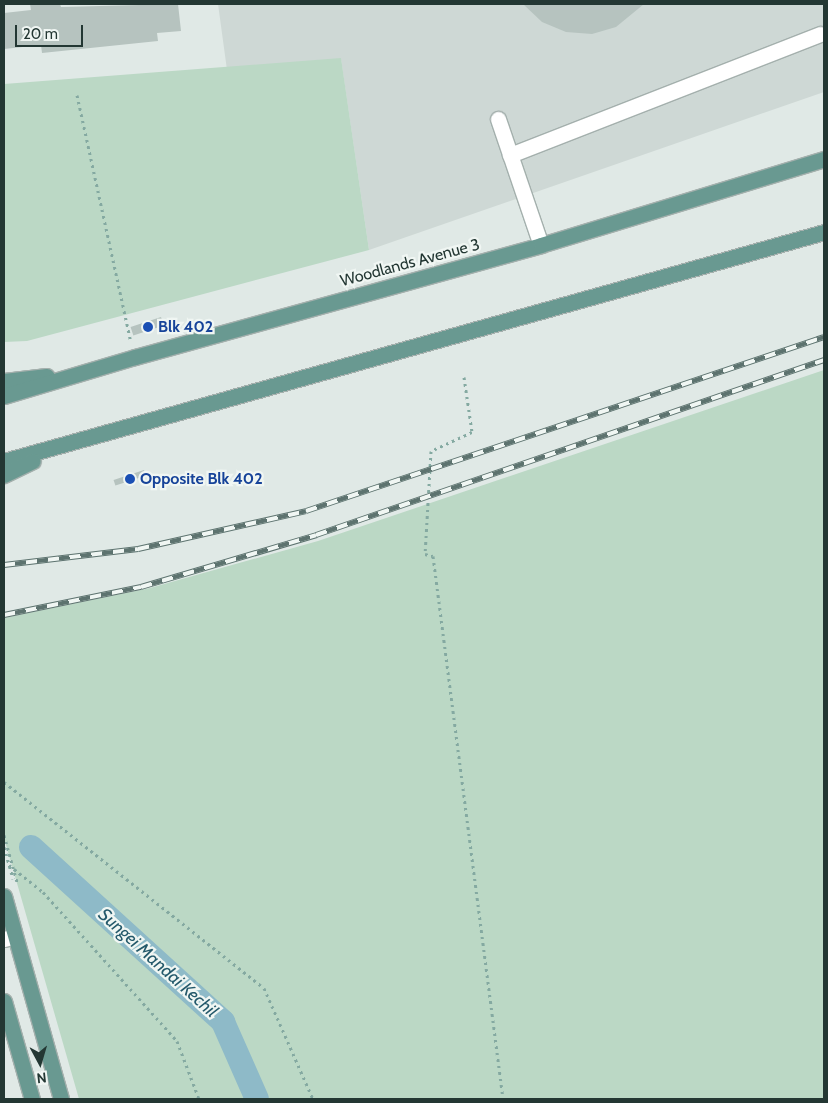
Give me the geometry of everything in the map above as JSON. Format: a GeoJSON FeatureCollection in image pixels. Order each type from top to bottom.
{"type":"FeatureCollection","features":[{"type":"Feature","properties":{"kind":"main road","name":"Woodlands Avenue 3"},"geometry":{"type":"LineString","coordinates":[[4,396],[135,357],[541,245],[824,158]]}},
{"type":"Feature","properties":{"kind":"main road"},"geometry":{"type":"LineString","coordinates":[[4,461],[264,391],[824,232]]}},
{"type":"Feature","properties":{"kind":"main road"},"geometry":{"type":"LineString","coordinates":[[4,381],[99,368]]}},
{"type":"Feature","properties":{"kind":"main road"},"geometry":{"type":"LineString","coordinates":[[4,475],[85,440]]}},
{"type":"Feature","properties":{"kind":"main road"},"geometry":{"type":"LineString","coordinates":[[4,896],[9,938],[61,1099]]}},
{"type":"Feature","properties":{"kind":"main road"},"geometry":{"type":"LineString","coordinates":[[4,1001],[32,1099]]}},
{"type":"Feature","properties":{"kind":"lane"},"geometry":{"type":"LineString","coordinates":[[510,155],[820,34]]}},
{"type":"Feature","properties":{"kind":"lane"},"geometry":{"type":"LineString","coordinates":[[498,118],[541,245]]}},
{"type":"Feature","properties":{"kind":"path"},"geometry":{"type":"LineString","coordinates":[[77,96],[135,357]]}},
{"type":"Feature","properties":{"kind":"path"},"geometry":{"type":"LineString","coordinates":[[464,377],[472,432],[431,451],[425,554],[433,556],[503,1099]]}},
{"type":"Feature","properties":{"kind":"path"},"geometry":{"type":"LineString","coordinates":[[4,782],[264,988],[313,1099]]}},
{"type":"Feature","properties":{"kind":"path"},"geometry":{"type":"LineString","coordinates":[[9,865],[43,892],[177,1041],[199,1099]]}},
{"type":"Feature","properties":{"kind":"shaded area"},"geometry":{"type":"Polygon","coordinates":[[[218,4],[824,4],[824,92],[369,250],[341,59],[227,70],[218,4]]]}},
{"type":"Feature","properties":{"kind":"green space"},"geometry":{"type":"Polygon","coordinates":[[[341,58],[369,250],[27,341],[4,342],[4,84],[341,58]]]}},
{"type":"Feature","properties":{"kind":"green space"},"geometry":{"type":"Polygon","coordinates":[[[824,370],[824,1099],[79,1099],[4,838],[4,618],[150,588],[318,541],[824,370]]]}},
{"type":"Feature","properties":{"kind":"building"},"geometry":{"type":"Polygon","coordinates":[[[30,4],[60,4],[61,7],[178,4],[181,31],[157,33],[158,41],[42,53],[41,45],[4,49],[4,13],[31,10],[30,4]]]}},
{"type":"Feature","properties":{"kind":"building"},"geometry":{"type":"Polygon","coordinates":[[[523,4],[644,4],[616,27],[592,34],[566,32],[542,22],[523,4]]]}},
{"type":"Feature","properties":{"kind":"building"},"geometry":{"type":"Polygon","coordinates":[[[161,317],[164,326],[133,335],[131,327],[161,317]]]}},
{"type":"Feature","properties":{"kind":"building"},"geometry":{"type":"Polygon","coordinates":[[[144,470],[146,476],[115,486],[114,480],[144,470]]]}},
{"type":"Feature","properties":{"kind":"waterway","name":"Sungei Mandai Kechil"},"geometry":{"type":"LineString","coordinates":[[31,847],[223,1022],[257,1099]]}},
{"type":"Feature","properties":{"kind":"railway"},"geometry":{"type":"LineString","coordinates":[[4,565],[138,549],[306,511],[824,337]]}},
{"type":"Feature","properties":{"kind":"railway"},"geometry":{"type":"LineString","coordinates":[[4,615],[141,587],[316,535],[824,360]]}},
{"type":"Feature","properties":{"kind":"place","name":"Blk 402"},"geometry":{"type":"Point","coordinates":[148,327]}},
{"type":"Feature","properties":{"kind":"place","name":"Opposite Blk 402"},"geometry":{"type":"Point","coordinates":[130,479]}}]}
